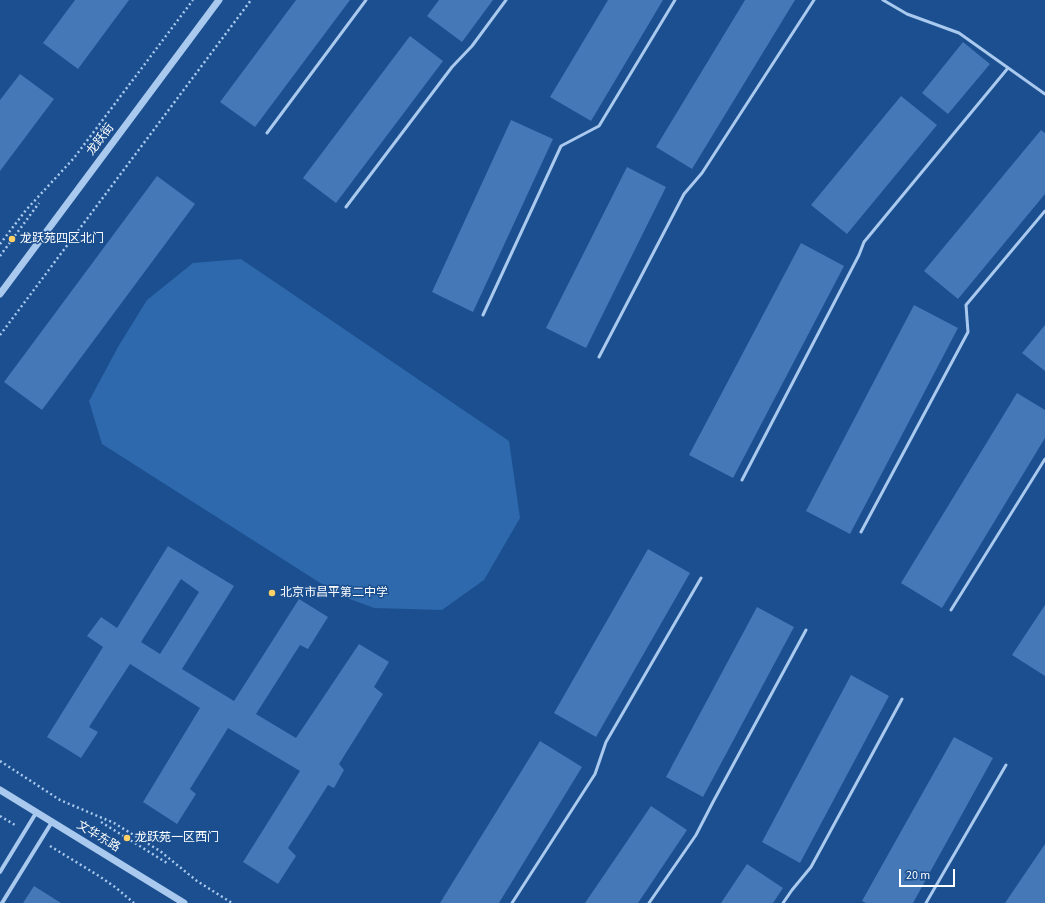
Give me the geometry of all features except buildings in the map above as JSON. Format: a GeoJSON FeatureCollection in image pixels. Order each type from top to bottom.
{"type":"FeatureCollection","features":[{"type":"Feature","properties":{"kind":"street","name":"龙跃街"},"geometry":{"type":"LineString","coordinates":[[0,294],[219,0]]}},
{"type":"Feature","properties":{"kind":"street","name":"文华东路"},"geometry":{"type":"LineString","coordinates":[[0,790],[184,903]]}},
{"type":"Feature","properties":{"kind":"street"},"geometry":{"type":"LineString","coordinates":[[0,872],[36,813]]}},
{"type":"Feature","properties":{"kind":"street"},"geometry":{"type":"LineString","coordinates":[[2,903],[52,822]]}},
{"type":"Feature","properties":{"kind":"lane"},"geometry":{"type":"LineString","coordinates":[[267,133],[366,0]]}},
{"type":"Feature","properties":{"kind":"lane"},"geometry":{"type":"LineString","coordinates":[[346,207],[452,67],[472,46],[506,0]]}},
{"type":"Feature","properties":{"kind":"lane"},"geometry":{"type":"LineString","coordinates":[[483,314],[561,146],[599,126],[675,0]]}},
{"type":"Feature","properties":{"kind":"lane"},"geometry":{"type":"LineString","coordinates":[[599,357],[684,194],[702,173],[814,0]]}},
{"type":"Feature","properties":{"kind":"lane"},"geometry":{"type":"LineString","coordinates":[[883,0],[907,14],[960,33],[1045,94]]}},
{"type":"Feature","properties":{"kind":"lane"},"geometry":{"type":"LineString","coordinates":[[742,480],[859,255],[864,242],[1008,68]]}},
{"type":"Feature","properties":{"kind":"lane"},"geometry":{"type":"LineString","coordinates":[[861,532],[968,332],[966,305],[1045,211]]}},
{"type":"Feature","properties":{"kind":"lane"},"geometry":{"type":"LineString","coordinates":[[951,610],[1045,459]]}},
{"type":"Feature","properties":{"kind":"lane"},"geometry":{"type":"LineString","coordinates":[[512,903],[595,774],[606,742],[701,578]]}},
{"type":"Feature","properties":{"kind":"lane"},"geometry":{"type":"LineString","coordinates":[[649,903],[696,835],[712,802],[806,630]]}},
{"type":"Feature","properties":{"kind":"lane"},"geometry":{"type":"LineString","coordinates":[[783,903],[811,867],[902,698]]}},
{"type":"Feature","properties":{"kind":"lane"},"geometry":{"type":"LineString","coordinates":[[926,903],[1006,765]]}},
{"type":"Feature","properties":{"kind":"path"},"geometry":{"type":"LineString","coordinates":[[0,244],[26,210],[74,158],[193,0]]}},
{"type":"Feature","properties":{"kind":"path"},"geometry":{"type":"LineString","coordinates":[[0,335],[251,0]]}},
{"type":"Feature","properties":{"kind":"path"},"geometry":{"type":"LineString","coordinates":[[0,256],[30,213],[39,203]]}},
{"type":"Feature","properties":{"kind":"path"},"geometry":{"type":"LineString","coordinates":[[0,761],[60,800],[114,823],[160,851],[197,881],[232,903]]}},
{"type":"Feature","properties":{"kind":"path"},"geometry":{"type":"LineString","coordinates":[[0,816],[25,831]]}},
{"type":"Feature","properties":{"kind":"path"},"geometry":{"type":"LineString","coordinates":[[101,822],[112,827],[157,855],[167,863]]}},
{"type":"Feature","properties":{"kind":"path"},"geometry":{"type":"LineString","coordinates":[[41,841],[99,876],[134,903]]}},
{"type":"Feature","properties":{"kind":"shaded area"},"geometry":{"type":"Polygon","coordinates":[[[241,259],[509,441],[520,518],[484,580],[442,610],[374,608],[339,595],[102,444],[89,401],[118,347],[147,300],[193,263],[241,259]]]}},
{"type":"Feature","properties":{"kind":"place","name":"龙跃苑四区北门"},"geometry":{"type":"Point","coordinates":[12,239]}},
{"type":"Feature","properties":{"kind":"place","name":"北京市昌平第二中学"},"geometry":{"type":"Point","coordinates":[272,593]}},
{"type":"Feature","properties":{"kind":"place","name":"龙跃苑一区西门"},"geometry":{"type":"Point","coordinates":[127,838]}}]}
